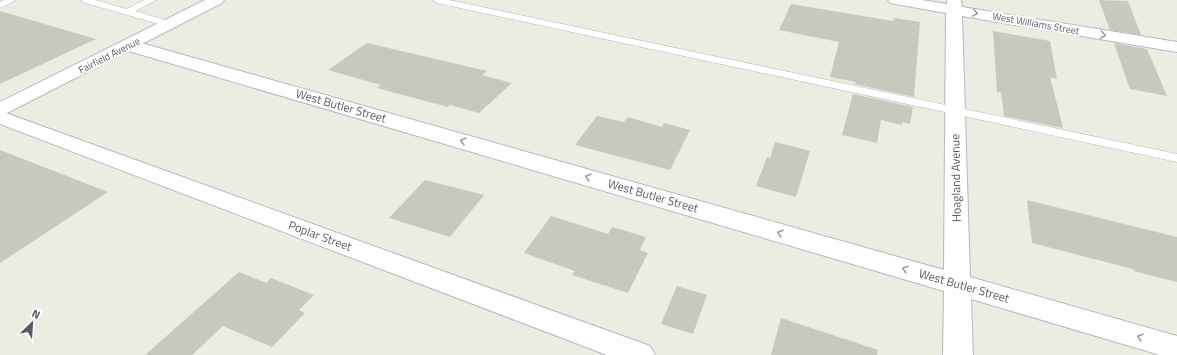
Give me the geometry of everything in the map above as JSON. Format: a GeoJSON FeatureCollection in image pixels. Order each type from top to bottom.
{"type":"FeatureCollection","features":[{"type":"Feature","properties":{"kind":"street","name":"Fairfield Avenue"},"geometry":{"type":"LineString","coordinates":[[0,109],[217,0]]}},
{"type":"Feature","properties":{"kind":"street","name":"West Williams Street"},"geometry":{"type":"LineString","coordinates":[[895,0],[954,5],[1177,47]]}},
{"type":"Feature","properties":{"kind":"street","name":"Hoagland Avenue"},"geometry":{"type":"LineString","coordinates":[[954,5],[958,355]]}},
{"type":"Feature","properties":{"kind":"street","name":"West Butler Street"},"geometry":{"type":"LineString","coordinates":[[128,45],[1177,348]]}},
{"type":"Feature","properties":{"kind":"street","name":"Poplar Street"},"geometry":{"type":"LineString","coordinates":[[0,117],[640,355]]}},
{"type":"Feature","properties":{"kind":"lane"},"geometry":{"type":"LineString","coordinates":[[0,5],[12,0]]}},
{"type":"Feature","properties":{"kind":"lane"},"geometry":{"type":"LineString","coordinates":[[85,0],[169,24]]}},
{"type":"Feature","properties":{"kind":"lane"},"geometry":{"type":"LineString","coordinates":[[127,12],[152,0]]}},
{"type":"Feature","properties":{"kind":"lane"},"geometry":{"type":"LineString","coordinates":[[437,0],[1177,158]]}},
{"type":"Feature","properties":{"kind":"building"},"geometry":{"type":"Polygon","coordinates":[[[1099,0],[1128,1],[1141,35],[1110,30],[1099,0]]]}},
{"type":"Feature","properties":{"kind":"building"},"geometry":{"type":"Polygon","coordinates":[[[791,4],[893,21],[894,18],[920,22],[914,97],[830,77],[839,42],[779,30],[791,4]]]}},
{"type":"Feature","properties":{"kind":"building"},"geometry":{"type":"Polygon","coordinates":[[[0,11],[96,39],[0,84],[0,11]]]}},
{"type":"Feature","properties":{"kind":"building"},"geometry":{"type":"Polygon","coordinates":[[[993,31],[1050,41],[1057,79],[1050,77],[1063,128],[1004,116],[1001,92],[997,92],[993,31]]]}},
{"type":"Feature","properties":{"kind":"building"},"geometry":{"type":"Polygon","coordinates":[[[367,43],[487,71],[482,75],[512,83],[479,113],[450,105],[448,107],[377,88],[381,85],[328,70],[367,43]]]}},
{"type":"Feature","properties":{"kind":"building"},"geometry":{"type":"Polygon","coordinates":[[[1114,43],[1147,49],[1167,96],[1130,89],[1114,43]]]}},
{"type":"Feature","properties":{"kind":"building"},"geometry":{"type":"Polygon","coordinates":[[[853,94],[913,107],[910,124],[902,122],[902,125],[881,120],[877,143],[842,135],[853,94]]]}},
{"type":"Feature","properties":{"kind":"building"},"geometry":{"type":"Polygon","coordinates":[[[597,116],[624,122],[628,117],[662,127],[664,123],[690,130],[670,170],[575,145],[597,116]]]}},
{"type":"Feature","properties":{"kind":"building"},"geometry":{"type":"Polygon","coordinates":[[[775,142],[810,151],[796,197],[756,186],[767,157],[770,158],[775,142]]]}},
{"type":"Feature","properties":{"kind":"building"},"geometry":{"type":"Polygon","coordinates":[[[0,150],[108,192],[0,263],[0,150]]]}},
{"type":"Feature","properties":{"kind":"building"},"geometry":{"type":"Polygon","coordinates":[[[425,180],[484,195],[450,237],[389,218],[425,180]]]}},
{"type":"Feature","properties":{"kind":"building"},"geometry":{"type":"Polygon","coordinates":[[[1027,200],[1177,237],[1177,282],[1032,243],[1027,200]]]}},
{"type":"Feature","properties":{"kind":"building"},"geometry":{"type":"Polygon","coordinates":[[[551,216],[608,234],[612,227],[646,237],[640,250],[648,253],[628,293],[572,275],[575,271],[524,253],[551,216]]]}},
{"type":"Feature","properties":{"kind":"building"},"geometry":{"type":"Polygon","coordinates":[[[239,272],[266,283],[271,278],[314,295],[299,310],[305,313],[272,347],[223,326],[192,355],[145,355],[239,272]]]}},
{"type":"Feature","properties":{"kind":"building"},"geometry":{"type":"Polygon","coordinates":[[[677,286],[707,295],[693,334],[661,324],[677,286]]]}},
{"type":"Feature","properties":{"kind":"building"},"geometry":{"type":"Polygon","coordinates":[[[781,318],[878,350],[877,355],[771,355],[781,318]]]}}]}
